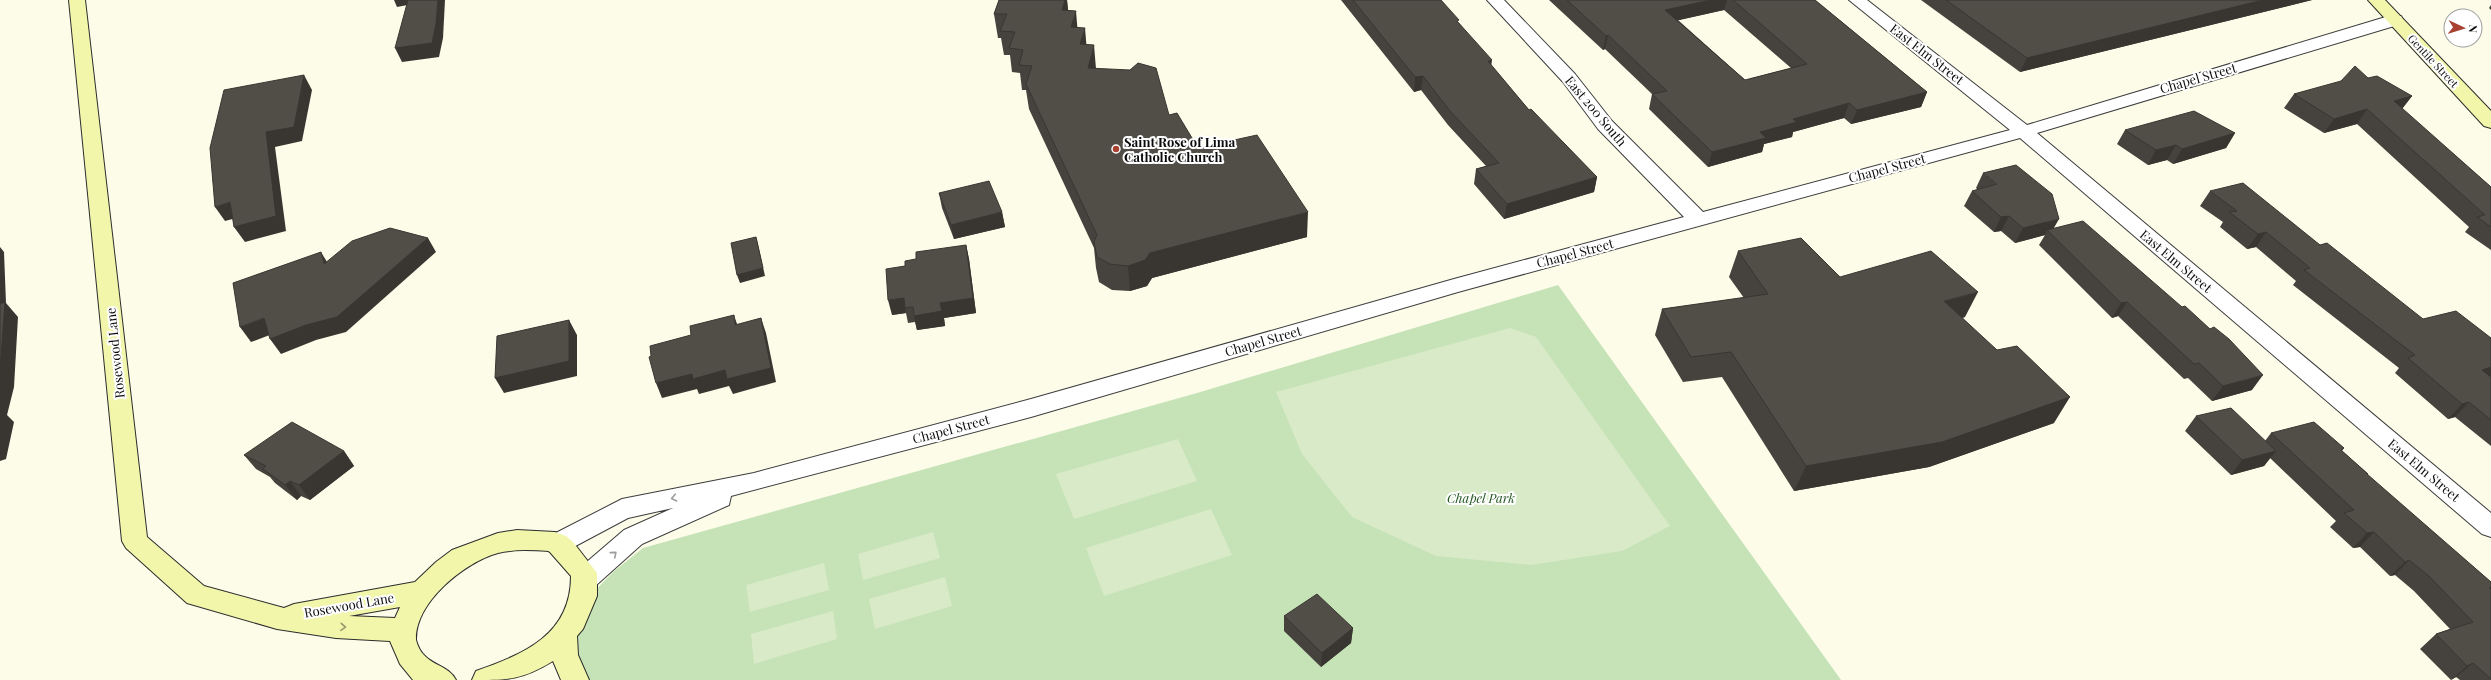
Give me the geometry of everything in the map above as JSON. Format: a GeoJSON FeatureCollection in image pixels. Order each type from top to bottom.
{"type":"FeatureCollection","features":[{"type":"Feature","properties":{"kind":"street","name":"Rosewood Lane"},"geometry":{"type":"LineString","coordinates":[[77,0],[135,541],[196,596],[277,618],[336,627],[403,630]]}},
{"type":"Feature","properties":{"kind":"street","name":"East 200 South"},"geometry":{"type":"LineString","coordinates":[[1495,0],[1570,78],[1605,125],[1699,220]]}},
{"type":"Feature","properties":{"kind":"street","name":"East Elm Street"},"geometry":{"type":"LineString","coordinates":[[1857,0],[1991,104],[2022,132],[2491,527]]}},
{"type":"Feature","properties":{"kind":"street","name":"Gentile Street"},"geometry":{"type":"LineString","coordinates":[[2376,0],[2491,122]]}},
{"type":"Feature","properties":{"kind":"street","name":"Chapel Street"},"geometry":{"type":"LineString","coordinates":[[557,544],[622,509],[754,482],[1038,406],[1447,289],[2022,132],[2395,20]]}},
{"type":"Feature","properties":{"kind":"street","name":"Chapel Street"},"geometry":{"type":"LineString","coordinates":[[584,580],[633,537],[754,482]]}},
{"type":"Feature","properties":{"kind":"street"},"geometry":{"type":"LineString","coordinates":[[442,680],[425,675],[412,659],[402,642],[403,630],[417,597],[438,574],[465,556],[495,543],[525,539],[557,544],[584,573],[584,596],[574,621],[554,645],[526,665],[486,680]]}},
{"type":"Feature","properties":{"kind":"street","name":"Rosewood Lane"},"geometry":{"type":"LineString","coordinates":[[277,618],[422,592]]}},
{"type":"Feature","properties":{"kind":"street"},"geometry":{"type":"LineString","coordinates":[[564,633],[564,655],[575,680]]}},
{"type":"Feature","properties":{"kind":"green space","name":"Chapel Park"},"geometry":{"type":"Polygon","coordinates":[[[1558,285],[1841,680],[583,680],[572,635],[587,599],[613,572],[643,548],[1197,393],[1558,285]]]}},
{"type":"Feature","properties":{"kind":"green space"},"geometry":{"type":"Polygon","coordinates":[[[1510,328],[1536,337],[1670,526],[1622,551],[1531,565],[1436,556],[1352,517],[1302,454],[1276,392],[1510,328]]]}},
{"type":"Feature","properties":{"kind":"green space"},"geometry":{"type":"Polygon","coordinates":[[[1178,439],[1197,481],[1074,519],[1056,474],[1178,439]]]}},
{"type":"Feature","properties":{"kind":"green space"},"geometry":{"type":"Polygon","coordinates":[[[1211,509],[1232,555],[1104,596],[1086,548],[1211,509]]]}},
{"type":"Feature","properties":{"kind":"green space"},"geometry":{"type":"Polygon","coordinates":[[[933,532],[940,558],[863,580],[858,554],[933,532]]]}},
{"type":"Feature","properties":{"kind":"green space"},"geometry":{"type":"Polygon","coordinates":[[[824,563],[829,590],[750,612],[746,585],[824,563]]]}},
{"type":"Feature","properties":{"kind":"green space"},"geometry":{"type":"Polygon","coordinates":[[[945,577],[952,606],[875,629],[869,599],[945,577]]]}},
{"type":"Feature","properties":{"kind":"green space"},"geometry":{"type":"Polygon","coordinates":[[[833,611],[837,639],[754,664],[751,634],[833,611]]]}},
{"type":"Feature","properties":{"kind":"building"},"geometry":{"type":"Polygon","coordinates":[[[408,0],[438,0],[436,24],[432,43],[395,48],[408,0]]]}},
{"type":"Feature","properties":{"kind":"building","name":"Saint Rose of Lima Catholic Church"},"geometry":{"type":"Polygon","coordinates":[[[999,0],[1065,0],[1062,10],[1076,11],[1071,27],[1085,28],[1080,44],[1094,45],[1088,68],[1130,70],[1138,63],[1156,68],[1169,115],[1177,113],[1198,148],[1257,135],[1308,212],[1150,253],[1145,260],[1128,266],[1110,264],[1097,257],[1094,242],[1097,235],[1026,84],[1032,66],[1019,65],[1023,50],[1009,48],[1015,32],[1000,31],[1007,14],[994,14],[999,0]]]}},
{"type":"Feature","properties":{"kind":"building"},"geometry":{"type":"Polygon","coordinates":[[[1353,0],[1441,0],[1459,20],[1457,21],[1492,60],[1488,61],[1529,110],[1531,109],[1597,177],[1507,204],[1476,169],[1499,163],[1450,111],[1423,76],[1415,77],[1353,0]]]}},
{"type":"Feature","properties":{"kind":"building"},"geometry":{"type":"Polygon","coordinates":[[[1567,0],[1711,0],[1665,10],[1745,80],[1807,64],[1733,0],[1815,0],[1927,92],[1857,110],[1849,103],[1793,119],[1797,122],[1760,132],[1766,138],[1712,152],[1652,94],[1667,91],[1608,35],[1606,36],[1567,0]]]}},
{"type":"Feature","properties":{"kind":"building"},"geometry":{"type":"Polygon","coordinates":[[[1946,0],[2263,0],[2027,58],[1946,0]]]}},
{"type":"Feature","properties":{"kind":"building"},"geometry":{"type":"Polygon","coordinates":[[[2355,66],[2368,78],[2377,76],[2412,96],[2394,101],[2491,187],[2491,227],[2477,217],[2485,215],[2367,109],[2334,119],[2294,94],[2341,81],[2355,66]]]}},
{"type":"Feature","properties":{"kind":"building"},"geometry":{"type":"Polygon","coordinates":[[[304,75],[294,127],[266,132],[276,216],[234,227],[230,202],[215,207],[210,148],[224,90],[304,75]]]}},
{"type":"Feature","properties":{"kind":"building"},"geometry":{"type":"Polygon","coordinates":[[[2194,111],[2235,133],[2182,149],[2176,145],[2156,150],[2125,130],[2194,111]]]}},
{"type":"Feature","properties":{"kind":"building"},"geometry":{"type":"Polygon","coordinates":[[[2016,165],[2052,194],[2059,219],[2023,228],[2009,216],[2001,217],[1972,191],[1997,184],[1983,173],[2016,165]]]}},
{"type":"Feature","properties":{"kind":"building"},"geometry":{"type":"Polygon","coordinates":[[[989,181],[1002,212],[951,225],[939,193],[989,181]]]}},
{"type":"Feature","properties":{"kind":"building"},"geometry":{"type":"Polygon","coordinates":[[[2243,183],[2320,245],[2327,243],[2423,319],[2456,311],[2491,338],[2491,367],[2482,370],[2491,377],[2491,420],[2469,402],[2462,404],[2408,358],[2415,355],[2304,270],[2310,268],[2266,232],[2258,234],[2229,212],[2237,211],[2210,191],[2243,183]]]}},
{"type":"Feature","properties":{"kind":"building"},"geometry":{"type":"Polygon","coordinates":[[[2083,221],[2182,307],[2185,306],[2210,329],[2214,327],[2229,339],[2263,375],[2223,386],[2199,363],[2194,364],[2127,302],[2121,303],[2047,230],[2083,221]]]}},
{"type":"Feature","properties":{"kind":"building"},"geometry":{"type":"Polygon","coordinates":[[[390,228],[428,238],[337,317],[306,325],[270,339],[264,318],[240,327],[233,283],[321,252],[324,264],[352,241],[390,228]]]}},
{"type":"Feature","properties":{"kind":"building"},"geometry":{"type":"Polygon","coordinates":[[[756,237],[763,268],[737,275],[731,243],[756,237]]]}},
{"type":"Feature","properties":{"kind":"building"},"geometry":{"type":"Polygon","coordinates":[[[1801,238],[1840,277],[1931,251],[1978,292],[1944,301],[1997,350],[2017,346],[2070,397],[1942,442],[1806,466],[1731,352],[1691,357],[1662,309],[1768,294],[1738,251],[1801,238]]]}},
{"type":"Feature","properties":{"kind":"building"},"geometry":{"type":"Polygon","coordinates":[[[966,245],[973,298],[940,303],[942,311],[914,316],[913,307],[905,308],[904,298],[888,300],[886,269],[905,266],[905,261],[916,259],[916,252],[966,245]]]}},
{"type":"Feature","properties":{"kind":"building"},"geometry":{"type":"Polygon","coordinates":[[[5,302],[0,372],[0,304],[5,302]]]}},
{"type":"Feature","properties":{"kind":"building"},"geometry":{"type":"Polygon","coordinates":[[[734,315],[735,325],[761,318],[771,368],[727,379],[725,370],[693,379],[692,374],[656,383],[649,357],[651,356],[650,346],[691,335],[690,326],[734,315]]]}},
{"type":"Feature","properties":{"kind":"building"},"geometry":{"type":"Polygon","coordinates":[[[569,320],[569,361],[495,378],[497,336],[569,320]]]}},
{"type":"Feature","properties":{"kind":"building"},"geometry":{"type":"Polygon","coordinates":[[[2231,408],[2276,451],[2242,460],[2196,416],[2231,408]]]}},
{"type":"Feature","properties":{"kind":"building"},"geometry":{"type":"Polygon","coordinates":[[[292,422],[344,451],[299,485],[290,481],[285,485],[263,469],[266,466],[244,455],[292,422]]]}},
{"type":"Feature","properties":{"kind":"building"},"geometry":{"type":"Polygon","coordinates":[[[2314,422],[2344,448],[2341,450],[2367,474],[2491,582],[2491,588],[2489,588],[2491,590],[2491,679],[2473,663],[2467,666],[2436,634],[2473,622],[2429,576],[2409,560],[2405,562],[2374,532],[2367,533],[2344,513],[2354,510],[2271,433],[2314,422]]]}},
{"type":"Feature","properties":{"kind":"building"},"geometry":{"type":"Polygon","coordinates":[[[1317,594],[1353,628],[1322,653],[1284,616],[1317,594]]]}},
{"type":"Feature","properties":{"kind":"place","name":"Saint Rose of Lima Catholic Church"},"geometry":{"type":"Point","coordinates":[1116,149]}}]}
